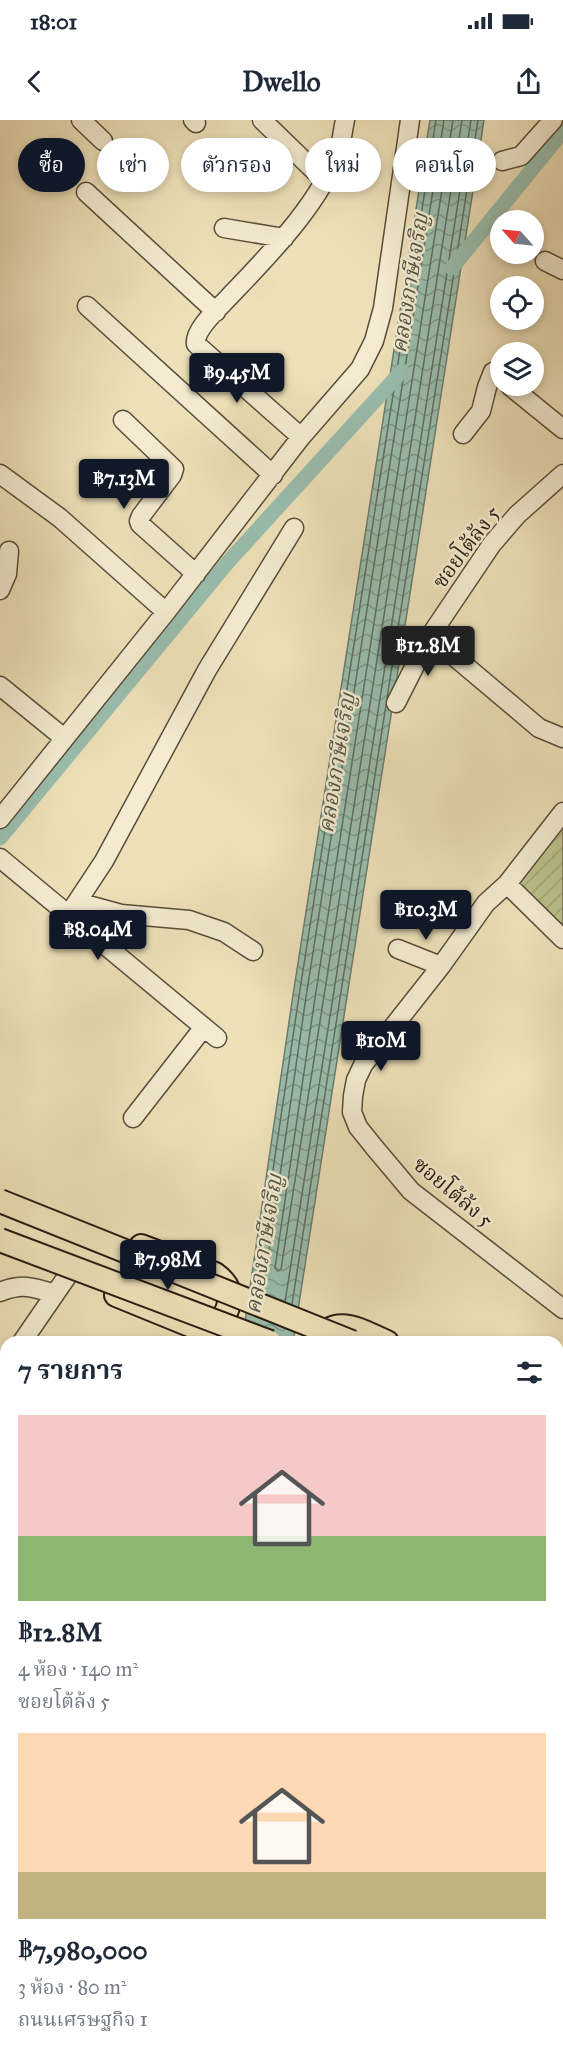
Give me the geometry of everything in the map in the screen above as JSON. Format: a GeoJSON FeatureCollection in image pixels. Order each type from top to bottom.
{"type":"FeatureCollection","features":[{"type":"Feature","properties":{"kind":"main road"},"geometry":{"type":"LineString","coordinates":[[0,1191],[215,1274],[225,1282],[230,1300],[224,1316],[217,1323],[196,1328],[0,1247]]}},
{"type":"Feature","properties":{"kind":"main road"},"geometry":{"type":"LineString","coordinates":[[0,1201],[337,1336]]}},
{"type":"Feature","properties":{"kind":"main road"},"geometry":{"type":"LineString","coordinates":[[0,1240],[254,1336]]}},
{"type":"Feature","properties":{"kind":"main road"},"geometry":{"type":"LineString","coordinates":[[322,1336],[335,1326],[347,1326],[372,1336]]}},
{"type":"Feature","properties":{"kind":"street"},"geometry":{"type":"LineString","coordinates":[[81,120],[100,138]]}},
{"type":"Feature","properties":{"kind":"street"},"geometry":{"type":"LineString","coordinates":[[262,120],[305,162]]}},
{"type":"Feature","properties":{"kind":"street"},"geometry":{"type":"LineString","coordinates":[[342,138],[345,120]]}},
{"type":"Feature","properties":{"kind":"street"},"geometry":{"type":"LineString","coordinates":[[0,819],[166,612],[301,437],[360,369],[374,341],[383,308],[410,120]]}},
{"type":"Feature","properties":{"kind":"street"},"geometry":{"type":"LineString","coordinates":[[502,161],[521,156],[553,120]]}},
{"type":"Feature","properties":{"kind":"street"},"geometry":{"type":"LineString","coordinates":[[87,192],[216,312]]}},
{"type":"Feature","properties":{"kind":"street"},"geometry":{"type":"LineString","coordinates":[[301,437],[196,344],[195,339],[198,332],[284,238],[316,192]]}},
{"type":"Feature","properties":{"kind":"street"},"geometry":{"type":"LineString","coordinates":[[224,228],[284,238]]}},
{"type":"Feature","properties":{"kind":"street"},"geometry":{"type":"LineString","coordinates":[[545,261],[563,270]]}},
{"type":"Feature","properties":{"kind":"street"},"geometry":{"type":"LineString","coordinates":[[87,306],[273,475]]}},
{"type":"Feature","properties":{"kind":"street"},"geometry":{"type":"LineString","coordinates":[[463,434],[482,411],[490,377]]}},
{"type":"Feature","properties":{"kind":"street"},"geometry":{"type":"LineString","coordinates":[[522,396],[563,429]]}},
{"type":"Feature","properties":{"kind":"street"},"geometry":{"type":"LineString","coordinates":[[123,420],[174,469],[172,475],[141,516],[140,524],[195,574]]}},
{"type":"Feature","properties":{"kind":"street"},"geometry":{"type":"LineString","coordinates":[[0,474],[60,518],[166,612]]}},
{"type":"Feature","properties":{"kind":"street","name":"ซอยโต้ล้ง 5"},"geometry":{"type":"LineString","coordinates":[[396,703],[430,636],[492,544],[517,515],[563,474]]}},
{"type":"Feature","properties":{"kind":"street"},"geometry":{"type":"LineString","coordinates":[[73,908],[110,850],[207,670],[294,528]]}},
{"type":"Feature","properties":{"kind":"street"},"geometry":{"type":"LineString","coordinates":[[0,590],[7,574],[9,551]]}},
{"type":"Feature","properties":{"kind":"street"},"geometry":{"type":"LineString","coordinates":[[430,636],[539,728],[563,738]]}},
{"type":"Feature","properties":{"kind":"street"},"geometry":{"type":"LineString","coordinates":[[0,686],[64,738]]}},
{"type":"Feature","properties":{"kind":"street","name":"ซอยโต้ล้ง 5"},"geometry":{"type":"LineString","coordinates":[[563,812],[507,884],[486,903],[441,966],[363,1065],[356,1080],[352,1112],[358,1127],[368,1141],[411,1191],[563,1309]]}},
{"type":"Feature","properties":{"kind":"street"},"geometry":{"type":"LineString","coordinates":[[0,858],[73,908],[211,1032],[133,1118]]}},
{"type":"Feature","properties":{"kind":"street"},"geometry":{"type":"LineString","coordinates":[[507,884],[563,939]]}},
{"type":"Feature","properties":{"kind":"street"},"geometry":{"type":"LineString","coordinates":[[73,908],[189,920],[224,932],[253,951]]}},
{"type":"Feature","properties":{"kind":"street"},"geometry":{"type":"LineString","coordinates":[[398,949],[441,966]]}},
{"type":"Feature","properties":{"kind":"street"},"geometry":{"type":"LineString","coordinates":[[26,1336],[68,1275]]}},
{"type":"Feature","properties":{"kind":"street"},"geometry":{"type":"LineString","coordinates":[[0,1292],[13,1287],[27,1286],[55,1294]]}},
{"type":"Feature","properties":{"kind":"green space"},"geometry":{"type":"Polygon","coordinates":[[[563,821],[563,926],[516,885],[563,821]]]}},
{"type":"Feature","properties":{"kind":"water"},"geometry":{"type":"Polygon","coordinates":[[[430,120],[484,120],[481,138],[427,138],[430,120]]]}},
{"type":"Feature","properties":{"kind":"water","name":"คลองภาษีเจริญ"},"geometry":{"type":"Polygon","coordinates":[[[419,192],[473,192],[294,1336],[243,1336],[293,995],[419,192]]]}},
{"type":"Feature","properties":{"kind":"waterway"},"geometry":{"type":"LineString","coordinates":[[452,268],[563,131]]}},
{"type":"Feature","properties":{"kind":"waterway"},"geometry":{"type":"LineString","coordinates":[[0,838],[228,562],[402,371]]}}]}
